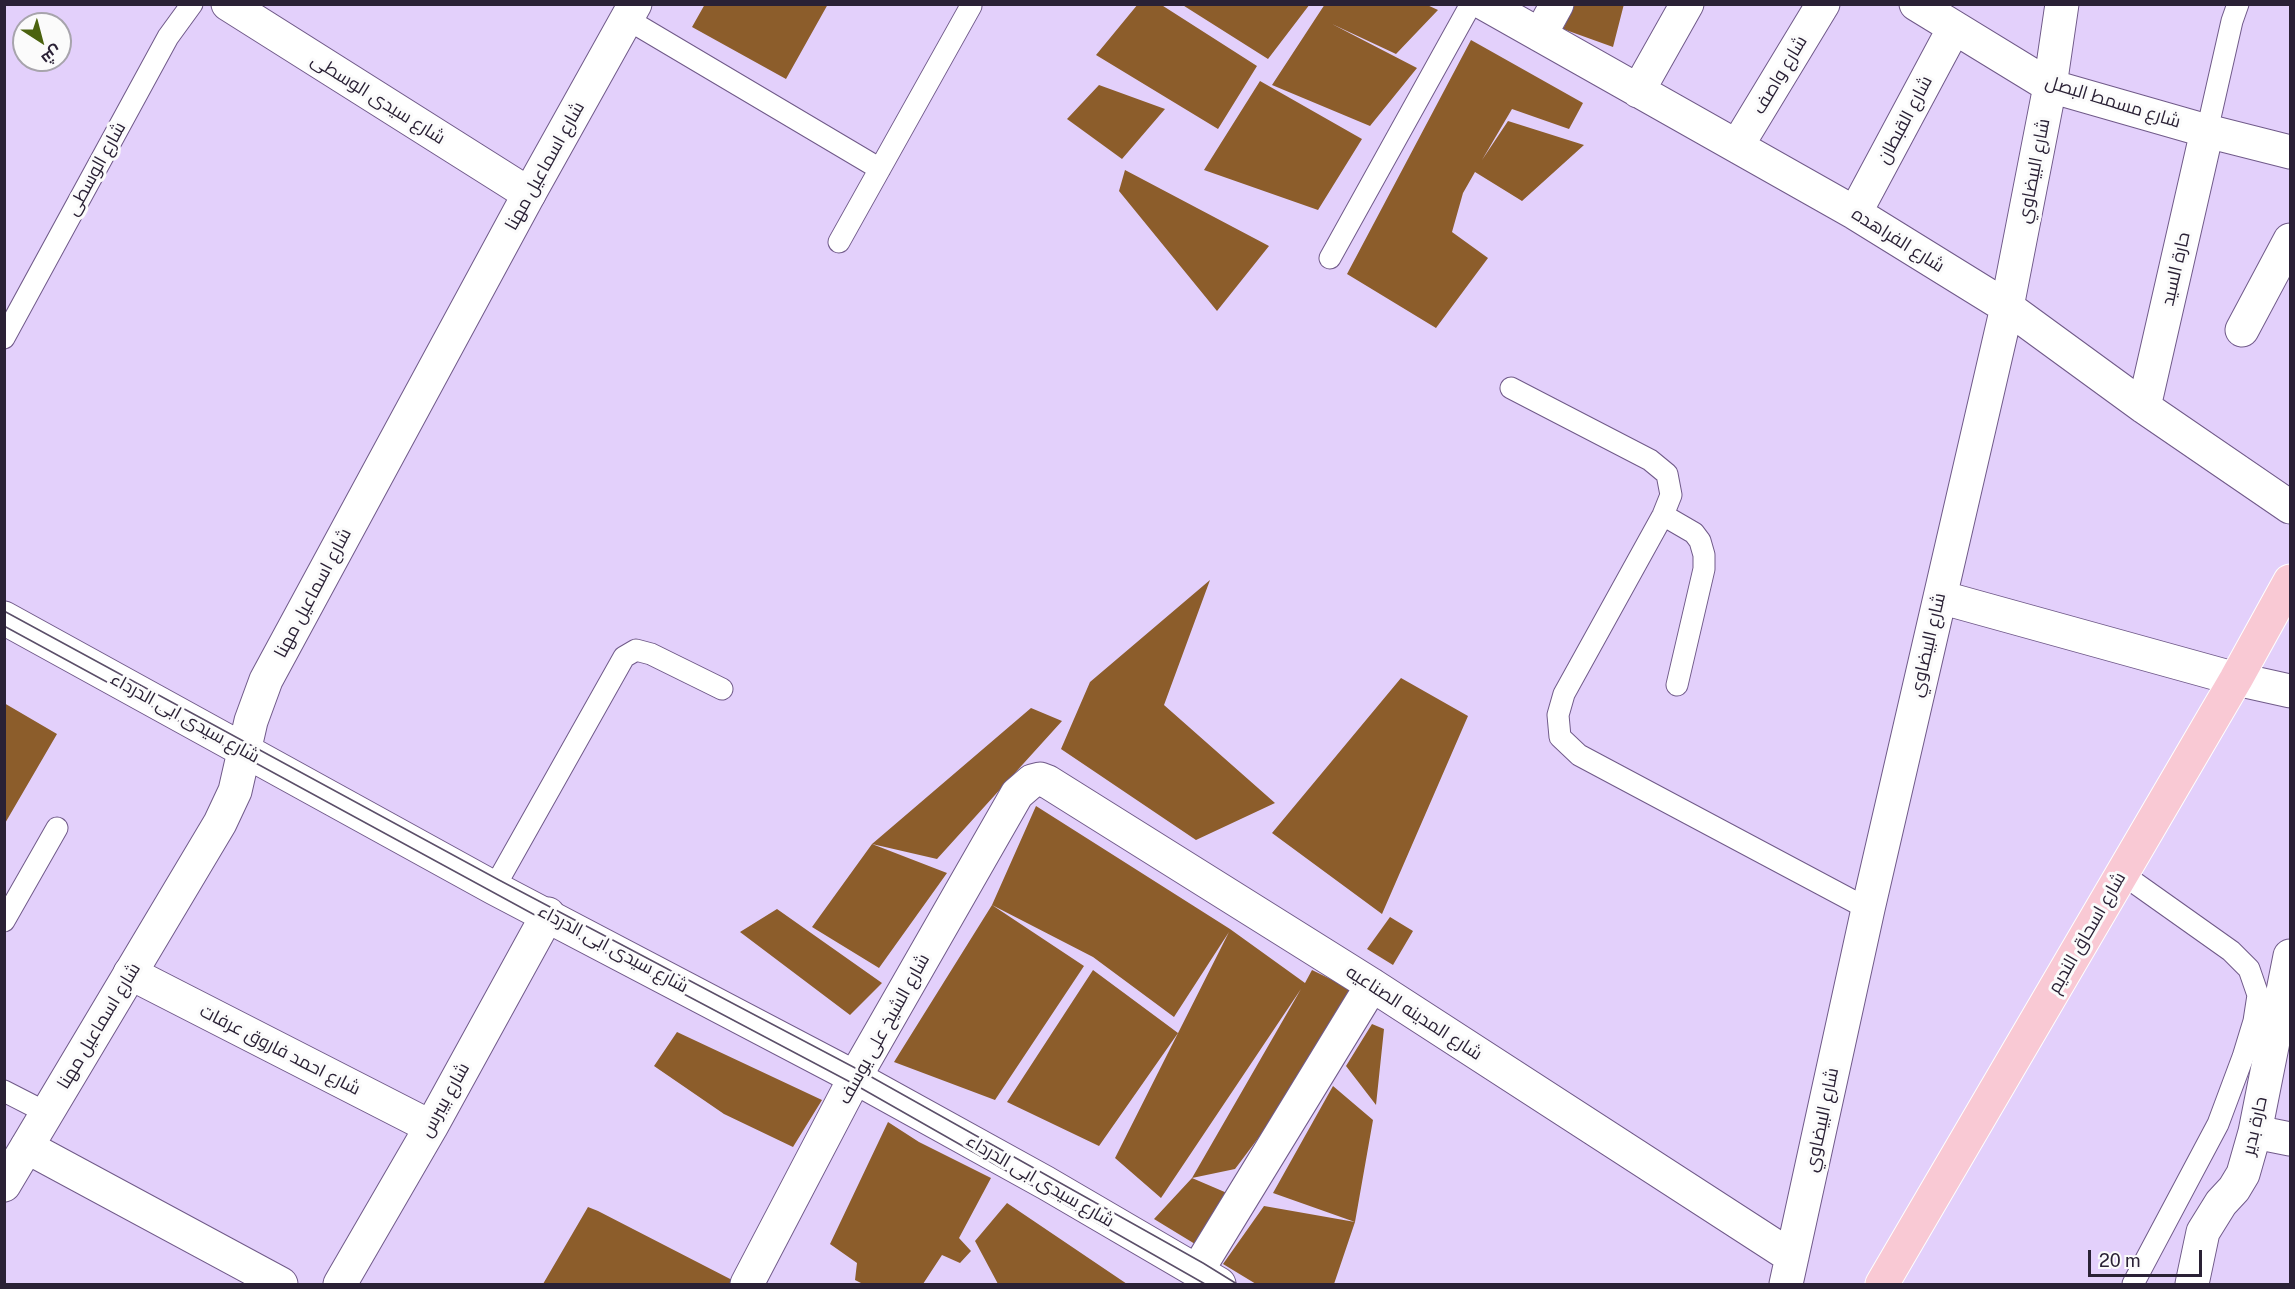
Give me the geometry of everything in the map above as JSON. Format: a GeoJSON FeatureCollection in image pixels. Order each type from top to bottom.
{"type":"FeatureCollection","features":[{"type":"Feature","properties":{"kind":"main road","name":"شارع اسحاق النديم"},"geometry":{"type":"LineString","coordinates":[[1882,1284],[2236,678],[2290,581]]}},
{"type":"Feature","properties":{"kind":"street","name":"شارع سيدى الوسطى"},"geometry":{"type":"LineString","coordinates":[[228,4],[528,194]]}},
{"type":"Feature","properties":{"kind":"street","name":"شارع الفراهده"},"geometry":{"type":"LineString","coordinates":[[1485,4],[1855,213],[2007,307],[2290,507]]}},
{"type":"Feature","properties":{"kind":"street"},"geometry":{"type":"LineString","coordinates":[[1540,35],[1557,4]]}},
{"type":"Feature","properties":{"kind":"street"},"geometry":{"type":"LineString","coordinates":[[1638,91],[1687,4]]}},
{"type":"Feature","properties":{"kind":"street","name":"شارع واصف"},"geometry":{"type":"LineString","coordinates":[[1737,146],[1824,4]]}},
{"type":"Feature","properties":{"kind":"street","name":"شارع مسمط البصل"},"geometry":{"type":"LineString","coordinates":[[1916,4],[2050,86],[2290,152]]}},
{"type":"Feature","properties":{"kind":"street","name":"شارع البيضاوي"},"geometry":{"type":"LineString","coordinates":[[1789,1271],[1868,909],[2007,307],[2050,86],[2062,4]]}},
{"type":"Feature","properties":{"kind":"street","name":"شارع اسماعيل مهنا"},"geometry":{"type":"LineString","coordinates":[[4,1185],[220,823],[235,790],[251,721],[266,680],[528,194],[631,12]]}},
{"type":"Feature","properties":{"kind":"street","name":"شارع القبطان"},"geometry":{"type":"LineString","coordinates":[[1855,213],[1954,28]]}},
{"type":"Feature","properties":{"kind":"street","name":"حارة السيد"},"geometry":{"type":"LineString","coordinates":[[2144,406],[2207,131]]}},
{"type":"Feature","properties":{"kind":"street"},"geometry":{"type":"LineString","coordinates":[[2242,330],[2290,240]]}},
{"type":"Feature","properties":{"kind":"street"},"geometry":{"type":"LineString","coordinates":[[1940,597],[2290,691]]}},
{"type":"Feature","properties":{"kind":"street","name":"شارع سيدى ابى الدرداء"},"geometry":{"type":"LineString","coordinates":[[4,618],[494,888],[856,1078],[1046,1183],[1208,1278]]}},
{"type":"Feature","properties":{"kind":"street","name":"شارع المدينه الصناعيه"},"geometry":{"type":"LineString","coordinates":[[1032,781],[1040,779],[1048,782],[1372,985],[1789,1271]]}},
{"type":"Feature","properties":{"kind":"street","name":"شارع الشيخ على يوسف"},"geometry":{"type":"LineString","coordinates":[[747,1284],[856,1078],[1017,794],[1032,781]]}},
{"type":"Feature","properties":{"kind":"street","name":"شارع بيبرس"},"geometry":{"type":"LineString","coordinates":[[340,1284],[431,1127],[548,915]]}},
{"type":"Feature","properties":{"kind":"street","name":"حارة بدير"},"geometry":{"type":"LineString","coordinates":[[2192,1284],[2204,1232],[2221,1203],[2234,1190],[2243,1174],[2255,1132],[2290,956]]}},
{"type":"Feature","properties":{"kind":"street","name":"شارع احمد فاروق عرفات"},"geometry":{"type":"LineString","coordinates":[[130,973],[431,1127]]}},
{"type":"Feature","properties":{"kind":"street"},"geometry":{"type":"LineString","coordinates":[[1208,1278],[1372,985]]}},
{"type":"Feature","properties":{"kind":"street"},"geometry":{"type":"LineString","coordinates":[[2255,1132],[2290,1139]]}},
{"type":"Feature","properties":{"kind":"street"},"geometry":{"type":"LineString","coordinates":[[27,1148],[281,1284]]}},
{"type":"Feature","properties":{"kind":"lane","name":"شارع الوسطى"},"geometry":{"type":"LineString","coordinates":[[4,338],[168,38],[192,4]]}},
{"type":"Feature","properties":{"kind":"lane"},"geometry":{"type":"LineString","coordinates":[[1330,258],[1471,4]]}},
{"type":"Feature","properties":{"kind":"lane"},"geometry":{"type":"LineString","coordinates":[[2207,131],[2238,4]]}},
{"type":"Feature","properties":{"kind":"lane"},"geometry":{"type":"LineString","coordinates":[[838,242],[971,6]]}},
{"type":"Feature","properties":{"kind":"lane"},"geometry":{"type":"LineString","coordinates":[[631,12],[880,169]]}},
{"type":"Feature","properties":{"kind":"lane"},"geometry":{"type":"LineString","coordinates":[[1511,388],[1650,460],[1667,474],[1671,495],[1663,515],[1564,694],[1558,715],[1560,737],[1579,755],[1868,909]]}},
{"type":"Feature","properties":{"kind":"lane"},"geometry":{"type":"LineString","coordinates":[[1663,515],[1694,532],[1700,541],[1704,555],[1704,569],[1677,685]]}},
{"type":"Feature","properties":{"kind":"lane"},"geometry":{"type":"LineString","coordinates":[[494,888],[624,657],[636,650],[651,654],[722,689]]}},
{"type":"Feature","properties":{"kind":"lane"},"geometry":{"type":"LineString","coordinates":[[4,921],[57,828]]}},
{"type":"Feature","properties":{"kind":"lane"},"geometry":{"type":"LineString","coordinates":[[2121,873],[2231,951],[2249,969],[2258,995],[2254,1021],[2222,1114],[2133,1284]]}},
{"type":"Feature","properties":{"kind":"lane"},"geometry":{"type":"LineString","coordinates":[[4,1091],[47,1113]]}},
{"type":"Feature","properties":{"kind":"building"},"geometry":{"type":"Polygon","coordinates":[[[705,4],[828,4],[786,79],[692,27],[705,4]]]}},
{"type":"Feature","properties":{"kind":"building"},"geometry":{"type":"Polygon","coordinates":[[[1138,4],[1160,4],[1257,66],[1218,129],[1096,55],[1138,4]]]}},
{"type":"Feature","properties":{"kind":"building"},"geometry":{"type":"Polygon","coordinates":[[[1181,4],[1310,4],[1268,59],[1181,4]]]}},
{"type":"Feature","properties":{"kind":"building"},"geometry":{"type":"Polygon","coordinates":[[[1325,4],[1425,4],[1438,10],[1396,54],[1332,24],[1417,68],[1370,126],[1272,85],[1325,4]]]}},
{"type":"Feature","properties":{"kind":"building"},"geometry":{"type":"Polygon","coordinates":[[[1575,4],[1624,4],[1613,47],[1563,29],[1575,4]]]}},
{"type":"Feature","properties":{"kind":"building"},"geometry":{"type":"Polygon","coordinates":[[[1471,40],[1583,103],[1569,129],[1512,109],[1482,160],[1508,121],[1584,145],[1522,201],[1475,172],[1463,193],[1452,232],[1488,258],[1436,328],[1347,274],[1471,40]]]}},
{"type":"Feature","properties":{"kind":"building"},"geometry":{"type":"Polygon","coordinates":[[[1260,81],[1362,139],[1318,210],[1204,170],[1260,81]]]}},
{"type":"Feature","properties":{"kind":"building"},"geometry":{"type":"Polygon","coordinates":[[[1099,85],[1165,109],[1122,159],[1067,119],[1099,85]]]}},
{"type":"Feature","properties":{"kind":"building"},"geometry":{"type":"Polygon","coordinates":[[[1125,170],[1269,246],[1217,311],[1119,191],[1125,170]]]}},
{"type":"Feature","properties":{"kind":"building"},"geometry":{"type":"Polygon","coordinates":[[[1210,580],[1164,705],[1275,803],[1196,840],[1061,749],[1090,682],[1210,580]]]}},
{"type":"Feature","properties":{"kind":"building"},"geometry":{"type":"Polygon","coordinates":[[[1401,678],[1468,716],[1382,914],[1272,833],[1401,678]]]}},
{"type":"Feature","properties":{"kind":"building"},"geometry":{"type":"Polygon","coordinates":[[[4,703],[57,734],[4,825],[4,703]]]}},
{"type":"Feature","properties":{"kind":"building"},"geometry":{"type":"Polygon","coordinates":[[[1031,708],[1062,721],[937,859],[872,844],[1031,708]]]}},
{"type":"Feature","properties":{"kind":"building"},"geometry":{"type":"Polygon","coordinates":[[[1036,806],[1230,929],[1305,983],[1312,970],[1365,996],[1235,1169],[1192,1178],[1301,989],[1161,1198],[1115,1158],[1229,932],[1174,1017],[1093,957],[992,905],[1036,806]]]}},
{"type":"Feature","properties":{"kind":"building"},"geometry":{"type":"Polygon","coordinates":[[[872,844],[947,873],[879,968],[812,927],[872,844]]]}},
{"type":"Feature","properties":{"kind":"building"},"geometry":{"type":"Polygon","coordinates":[[[992,905],[1084,966],[995,1100],[894,1062],[992,905]]]}},
{"type":"Feature","properties":{"kind":"building"},"geometry":{"type":"Polygon","coordinates":[[[777,909],[882,983],[850,1015],[740,932],[777,909]]]}},
{"type":"Feature","properties":{"kind":"building"},"geometry":{"type":"Polygon","coordinates":[[[1390,917],[1413,931],[1393,965],[1367,949],[1390,917]]]}},
{"type":"Feature","properties":{"kind":"building"},"geometry":{"type":"Polygon","coordinates":[[[1093,970],[1178,1033],[1099,1146],[1007,1102],[1093,970]]]}},
{"type":"Feature","properties":{"kind":"building"},"geometry":{"type":"Polygon","coordinates":[[[1372,1024],[1384,1029],[1376,1105],[1346,1066],[1372,1024]]]}},
{"type":"Feature","properties":{"kind":"building"},"geometry":{"type":"Polygon","coordinates":[[[677,1032],[822,1100],[793,1147],[724,1114],[654,1066],[677,1032]]]}},
{"type":"Feature","properties":{"kind":"building"},"geometry":{"type":"Polygon","coordinates":[[[1333,1086],[1373,1120],[1355,1222],[1273,1193],[1333,1086]]]}},
{"type":"Feature","properties":{"kind":"building"},"geometry":{"type":"Polygon","coordinates":[[[888,1122],[919,1142],[991,1178],[959,1238],[971,1251],[960,1263],[942,1255],[923,1284],[863,1284],[855,1280],[857,1263],[830,1244],[888,1122]]]}},
{"type":"Feature","properties":{"kind":"building"},"geometry":{"type":"Polygon","coordinates":[[[1192,1178],[1227,1193],[1195,1244],[1154,1219],[1192,1178]]]}},
{"type":"Feature","properties":{"kind":"building"},"geometry":{"type":"Polygon","coordinates":[[[1007,1203],[1127,1284],[998,1284],[975,1241],[1007,1203]]]}},
{"type":"Feature","properties":{"kind":"building"},"geometry":{"type":"Polygon","coordinates":[[[1264,1206],[1355,1222],[1334,1284],[1256,1284],[1223,1264],[1264,1206]]]}},
{"type":"Feature","properties":{"kind":"building"},"geometry":{"type":"Polygon","coordinates":[[[588,1207],[736,1282],[734,1284],[543,1284],[588,1207]]]}},
{"type":"Feature","properties":{"kind":"tram line"},"geometry":{"type":"LineString","coordinates":[[4,611],[499,880],[859,1070],[1237,1284]]}},
{"type":"Feature","properties":{"kind":"tram line"},"geometry":{"type":"LineString","coordinates":[[4,626],[544,920],[852,1083],[1205,1284]]}}]}
